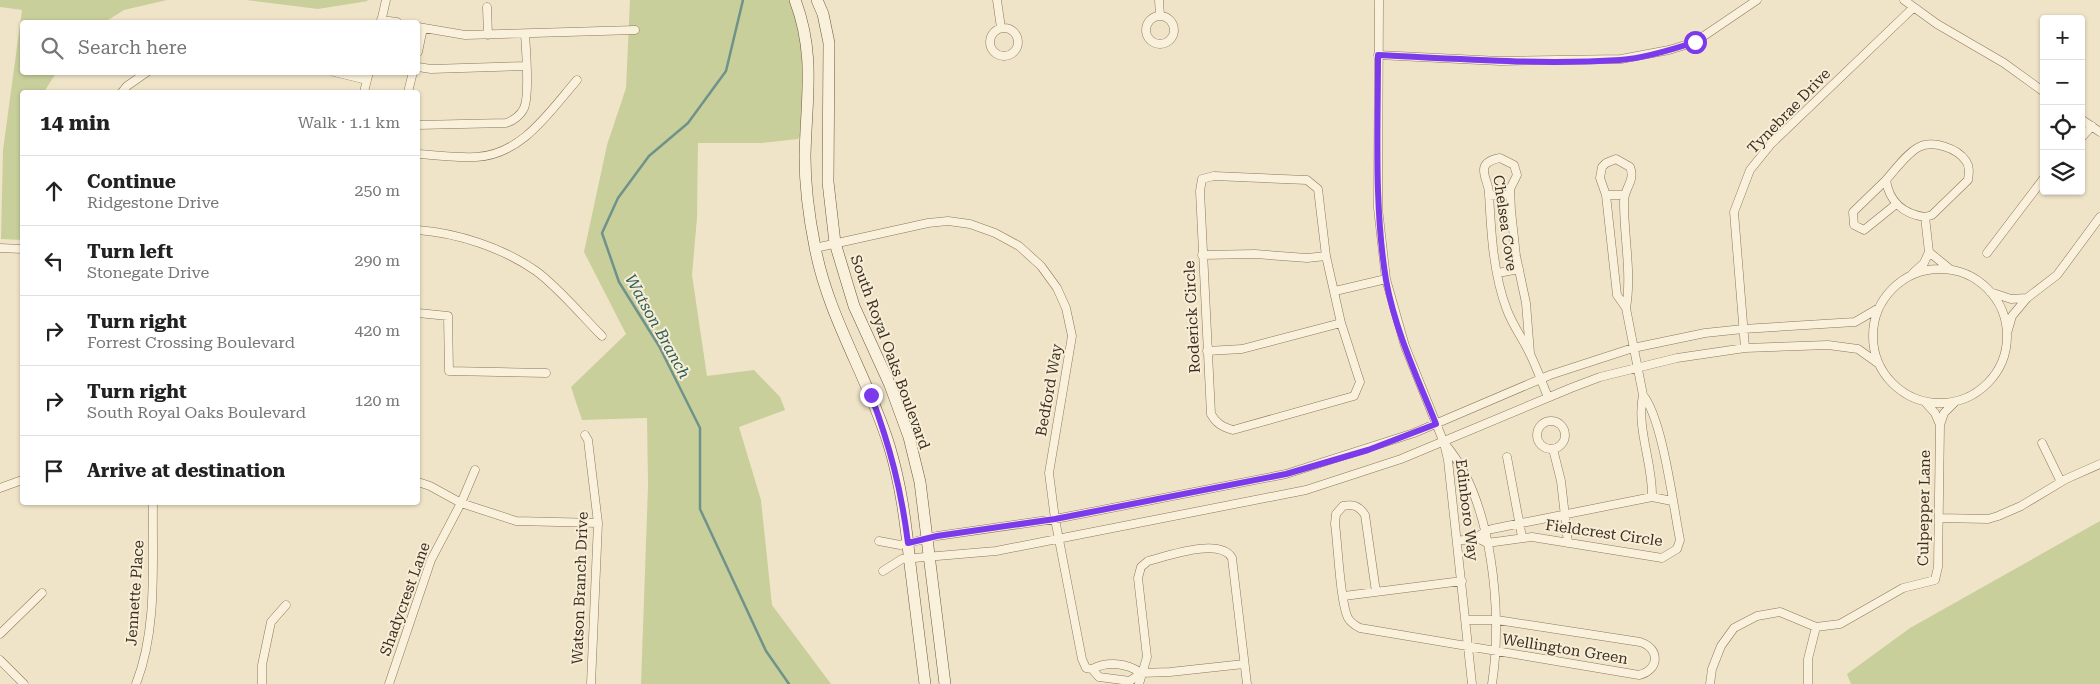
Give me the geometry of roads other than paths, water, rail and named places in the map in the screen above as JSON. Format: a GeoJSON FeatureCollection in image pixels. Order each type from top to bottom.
{"type":"FeatureCollection","features":[{"type":"Feature","properties":{"kind":"main road"},"geometry":{"type":"LineString","coordinates":[[795,0],[803,22],[808,46],[806,184],[815,248],[820,274],[834,315],[871,395],[889,445],[902,495],[925,684]]}},
{"type":"Feature","properties":{"kind":"main road","name":"South Royal Oaks Boulevard"},"geometry":{"type":"LineString","coordinates":[[817,0],[823,14],[829,43],[828,182],[835,243],[854,306],[890,385],[909,437],[920,482],[945,684]]}},
{"type":"Feature","properties":{"kind":"street"},"geometry":{"type":"LineString","coordinates":[[381,20],[386,0]]}},
{"type":"Feature","properties":{"kind":"street"},"geometry":{"type":"LineString","coordinates":[[997,0],[1001,28]]}},
{"type":"Feature","properties":{"kind":"street"},"geometry":{"type":"LineString","coordinates":[[1159,0],[1160,16]]}},
{"type":"Feature","properties":{"kind":"street"},"geometry":{"type":"LineString","coordinates":[[1379,0],[1378,208],[1386,280],[1402,337],[1444,442]]}},
{"type":"Feature","properties":{"kind":"street"},"geometry":{"type":"LineString","coordinates":[[1378,55],[1500,61],[1621,60],[1669,50],[1695,42],[1757,0]]}},
{"type":"Feature","properties":{"kind":"street"},"geometry":{"type":"LineString","coordinates":[[1904,0],[1913,8],[2004,63],[2040,89]]}},
{"type":"Feature","properties":{"kind":"street"},"geometry":{"type":"LineString","coordinates":[[487,7],[488,35]]}},
{"type":"Feature","properties":{"kind":"street","name":"Tynebrae Drive"},"geometry":{"type":"LineString","coordinates":[[1744,348],[1734,212],[1750,170],[1771,144],[1913,8]]}},
{"type":"Feature","properties":{"kind":"street"},"geometry":{"type":"LineString","coordinates":[[420,27],[465,35],[635,30]]}},
{"type":"Feature","properties":{"kind":"street"},"geometry":{"type":"LineString","coordinates":[[420,125],[511,121],[524,108],[525,34]]}},
{"type":"Feature","properties":{"kind":"street"},"geometry":{"type":"LineString","coordinates":[[420,67],[432,69],[526,66]]}},
{"type":"Feature","properties":{"kind":"street"},"geometry":{"type":"LineString","coordinates":[[124,90],[143,75]]}},
{"type":"Feature","properties":{"kind":"street"},"geometry":{"type":"LineString","coordinates":[[408,90],[411,75]]}},
{"type":"Feature","properties":{"kind":"street"},"geometry":{"type":"LineString","coordinates":[[364,90],[368,76]]}},
{"type":"Feature","properties":{"kind":"street"},"geometry":{"type":"LineString","coordinates":[[420,154],[478,157],[505,150],[532,132],[577,80]]}},
{"type":"Feature","properties":{"kind":"street"},"geometry":{"type":"LineString","coordinates":[[2085,122],[2100,132]]}},
{"type":"Feature","properties":{"kind":"street"},"geometry":{"type":"LineString","coordinates":[[2085,134],[2092,126]]}},
{"type":"Feature","properties":{"kind":"street"},"geometry":{"type":"LineString","coordinates":[[1886,180],[1887,190],[1895,205],[1925,217],[1932,215],[1968,180],[1969,170],[1962,157],[1947,147],[1928,145],[1919,147],[1852,212],[1854,225],[1864,230],[1895,205]]}},
{"type":"Feature","properties":{"kind":"street","name":"Chelsea Cove"},"geometry":{"type":"LineString","coordinates":[[1530,354],[1526,303],[1519,269],[1510,194],[1510,188],[1516,180],[1516,170],[1510,161],[1500,158],[1489,162],[1484,172],[1489,196],[1492,244],[1506,309],[1530,354],[1548,397]]}},
{"type":"Feature","properties":{"kind":"street"},"geometry":{"type":"LineString","coordinates":[[1616,160],[1626,163],[1632,171],[1632,182],[1624,195],[1629,292],[1626,308],[1617,295],[1606,196],[1600,173],[1606,163],[1616,160]]}},
{"type":"Feature","properties":{"kind":"street","name":"Roderick Circle"},"geometry":{"type":"LineString","coordinates":[[1214,176],[1312,181],[1320,194],[1326,256],[1341,323],[1360,382],[1354,396],[1232,430],[1219,424],[1211,414],[1202,255],[1200,191],[1202,179],[1214,176]]}},
{"type":"Feature","properties":{"kind":"street"},"geometry":{"type":"LineString","coordinates":[[1987,253],[2040,183]]}},
{"type":"Feature","properties":{"kind":"street"},"geometry":{"type":"LineString","coordinates":[[1489,196],[1510,194]]}},
{"type":"Feature","properties":{"kind":"street"},"geometry":{"type":"LineString","coordinates":[[1606,196],[1624,195]]}},
{"type":"Feature","properties":{"kind":"street"},"geometry":{"type":"LineString","coordinates":[[1925,217],[1930,252],[1924,263],[1892,289],[1879,308],[1874,327],[1873,346],[1886,377],[1910,397],[1925,402],[1955,402],[1970,397],[1993,378],[2006,350],[2007,334],[2012,316],[2027,298],[2057,275],[2100,217]]}},
{"type":"Feature","properties":{"kind":"street","name":"Bedford Way"},"geometry":{"type":"LineString","coordinates":[[815,248],[948,221],[970,224],[995,233],[1018,246],[1042,266],[1062,300],[1072,336],[1049,473],[1055,519],[1082,659],[1086,668],[1092,669]]}},
{"type":"Feature","properties":{"kind":"street"},"geometry":{"type":"LineString","coordinates":[[420,230],[471,241],[512,257],[537,272],[602,336]]}},
{"type":"Feature","properties":{"kind":"street"},"geometry":{"type":"LineString","coordinates":[[0,248],[20,249]]}},
{"type":"Feature","properties":{"kind":"street"},"geometry":{"type":"LineString","coordinates":[[1930,252],[1951,270]]}},
{"type":"Feature","properties":{"kind":"street"},"geometry":{"type":"LineString","coordinates":[[1202,255],[1255,254],[1307,258],[1326,256]]}},
{"type":"Feature","properties":{"kind":"street"},"geometry":{"type":"LineString","coordinates":[[1498,273],[1519,269]]}},
{"type":"Feature","properties":{"kind":"street"},"geometry":{"type":"LineString","coordinates":[[1911,275],[1931,269],[1951,270],[1966,274],[1990,292],[2011,299],[2027,298]]}},
{"type":"Feature","properties":{"kind":"street"},"geometry":{"type":"LineString","coordinates":[[1335,291],[1386,280]]}},
{"type":"Feature","properties":{"kind":"street"},"geometry":{"type":"LineString","coordinates":[[1990,292],[1999,305],[2007,334]]}},
{"type":"Feature","properties":{"kind":"street","name":"Fieldcrest Circle"},"geometry":{"type":"LineString","coordinates":[[1626,308],[1642,395],[1642,423],[1652,483],[1652,497]]}},
{"type":"Feature","properties":{"kind":"street"},"geometry":{"type":"LineString","coordinates":[[879,541],[900,545],[1055,519],[1286,474],[1368,450],[1436,424],[1584,362],[1633,348],[1705,333],[1855,322],[1879,308]]}},
{"type":"Feature","properties":{"kind":"street"},"geometry":{"type":"LineString","coordinates":[[420,312],[448,316],[449,371],[546,372]]}},
{"type":"Feature","properties":{"kind":"street"},"geometry":{"type":"LineString","coordinates":[[1207,351],[1242,349],[1341,323]]}},
{"type":"Feature","properties":{"kind":"street"},"geometry":{"type":"LineString","coordinates":[[883,571],[902,560],[996,551],[1306,490],[1362,473],[1444,442],[1548,397],[1600,377],[1677,358],[1744,348],[1802,345],[1858,349],[1879,364]]}},
{"type":"Feature","properties":{"kind":"street","name":"Fieldcrest Circle"},"geometry":{"type":"LineString","coordinates":[[1487,543],[1522,537],[1662,558],[1670,555],[1677,549],[1680,540],[1659,432],[1649,403],[1642,395]]}},
{"type":"Feature","properties":{"kind":"street"},"geometry":{"type":"LineString","coordinates":[[1925,402],[1935,413],[1940,425]]}},
{"type":"Feature","properties":{"kind":"street"},"geometry":{"type":"LineString","coordinates":[[1940,425],[1944,412],[1955,402]]}},
{"type":"Feature","properties":{"kind":"street","name":"Culpepper Lane"},"geometry":{"type":"LineString","coordinates":[[1816,627],[1846,621],[1903,588],[1935,580],[1938,569],[1940,425]]}},
{"type":"Feature","properties":{"kind":"street","name":"Watson Branch Drive"},"geometry":{"type":"LineString","coordinates":[[585,435],[588,440],[598,523],[591,684]]}},
{"type":"Feature","properties":{"kind":"street","name":"Edinboro Way"},"geometry":{"type":"LineString","coordinates":[[1444,442],[1455,456],[1473,495],[1485,531],[1497,620],[1497,653],[1492,684]]}},
{"type":"Feature","properties":{"kind":"street","name":"Edinboro Way"},"geometry":{"type":"LineString","coordinates":[[1444,442],[1462,581],[1472,684]]}},
{"type":"Feature","properties":{"kind":"street"},"geometry":{"type":"LineString","coordinates":[[2042,443],[2061,482]]}},
{"type":"Feature","properties":{"kind":"street"},"geometry":{"type":"LineString","coordinates":[[1553,449],[1561,481],[1568,543]]}},
{"type":"Feature","properties":{"kind":"street"},"geometry":{"type":"LineString","coordinates":[[1507,457],[1522,537]]}},
{"type":"Feature","properties":{"kind":"street"},"geometry":{"type":"LineString","coordinates":[[1939,518],[1993,517],[2021,506],[2061,482],[2100,464]]}},
{"type":"Feature","properties":{"kind":"street","name":"Shadycrest Lane"},"geometry":{"type":"LineString","coordinates":[[389,684],[431,560],[461,503],[474,470]]}},
{"type":"Feature","properties":{"kind":"street"},"geometry":{"type":"LineString","coordinates":[[0,488],[20,481]]}},
{"type":"Feature","properties":{"kind":"street"},"geometry":{"type":"LineString","coordinates":[[420,483],[461,503],[516,521],[598,523]]}},
{"type":"Feature","properties":{"kind":"street","name":"Fieldcrest Circle"},"geometry":{"type":"LineString","coordinates":[[1477,538],[1485,531],[1566,513],[1652,497],[1672,501]]}},
{"type":"Feature","properties":{"kind":"street","name":"Wellington Green"},"geometry":{"type":"LineString","coordinates":[[1376,592],[1365,516],[1360,508],[1353,504],[1343,506],[1336,514],[1344,596],[1347,616],[1352,624],[1360,628],[1468,646],[1497,653],[1639,675],[1647,673],[1654,667],[1656,660],[1654,652],[1649,645],[1640,642],[1497,620],[1466,620]]}},
{"type":"Feature","properties":{"kind":"street","name":"Jennette Place"},"geometry":{"type":"LineString","coordinates":[[136,684],[145,662],[152,594],[153,505]]}},
{"type":"Feature","properties":{"kind":"street"},"geometry":{"type":"LineString","coordinates":[[1457,541],[1477,538],[1487,543]]}},
{"type":"Feature","properties":{"kind":"street"},"geometry":{"type":"LineString","coordinates":[[1139,684],[1147,657],[1138,578],[1141,567],[1148,561],[1212,547],[1226,550],[1232,558],[1247,684]]}},
{"type":"Feature","properties":{"kind":"street"},"geometry":{"type":"LineString","coordinates":[[1344,596],[1462,581]]}},
{"type":"Feature","properties":{"kind":"street"},"geometry":{"type":"LineString","coordinates":[[0,634],[42,593]]}},
{"type":"Feature","properties":{"kind":"street"},"geometry":{"type":"LineString","coordinates":[[262,684],[262,665],[271,622],[286,605]]}},
{"type":"Feature","properties":{"kind":"street"},"geometry":{"type":"LineString","coordinates":[[1710,684],[1712,669],[1721,646],[1734,628],[1757,616],[1780,612],[1816,627],[1808,658],[1808,684]]}},
{"type":"Feature","properties":{"kind":"street"},"geometry":{"type":"LineString","coordinates":[[0,660],[24,684]]}},
{"type":"Feature","properties":{"kind":"street"},"geometry":{"type":"LineString","coordinates":[[1141,673],[1132,666],[1111,664],[1102,664],[1092,669],[1099,677],[1130,681],[1141,673],[1170,672],[1244,664]]}},
{"type":"Feature","properties":{"kind":"waterway","name":"Watson Branch"},"geometry":{"type":"LineString","coordinates":[[743,0],[726,71],[688,123],[649,156],[618,198],[602,233],[619,282],[659,346],[700,428],[700,509],[766,651],[789,684]]}}]}
